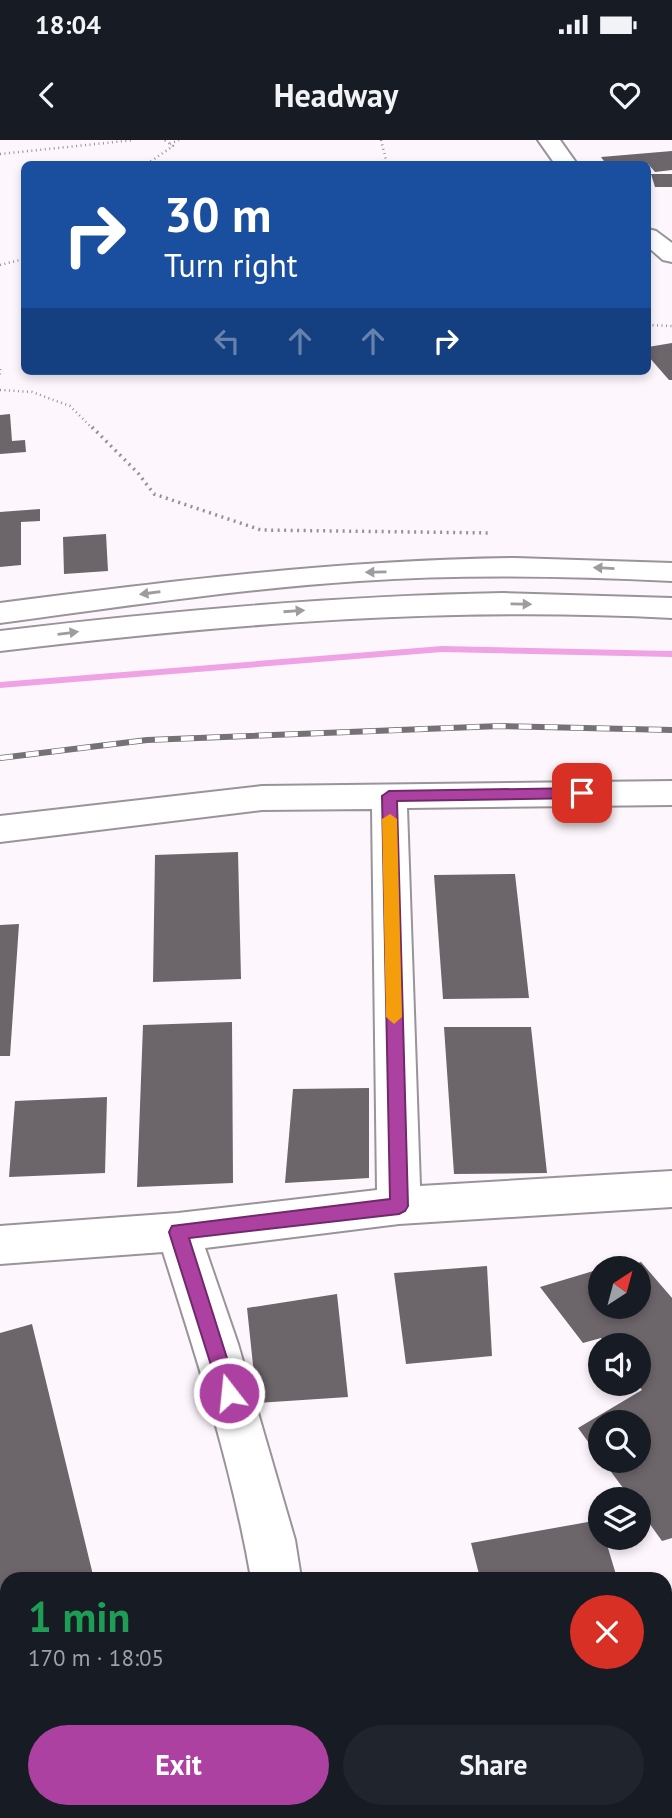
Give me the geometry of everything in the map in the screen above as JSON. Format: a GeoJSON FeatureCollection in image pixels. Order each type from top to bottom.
{"type":"FeatureCollection","features":[{"type":"Feature","properties":{"kind":"street"},"geometry":{"type":"LineString","coordinates":[[549,140],[564,161]]}},
{"type":"Feature","properties":{"kind":"street"},"geometry":{"type":"LineString","coordinates":[[651,238],[672,255]]}},
{"type":"Feature","properties":{"kind":"street"},"geometry":{"type":"LineString","coordinates":[[0,613],[197,587],[360,572],[592,568],[672,572]]}},
{"type":"Feature","properties":{"kind":"street"},"geometry":{"type":"LineString","coordinates":[[0,641],[180,619],[431,602],[672,608]]}},
{"type":"Feature","properties":{"kind":"street"},"geometry":{"type":"LineString","coordinates":[[0,830],[262,799],[672,793]]}},
{"type":"Feature","properties":{"kind":"street"},"geometry":{"type":"LineString","coordinates":[[389,796],[399,1206]]}},
{"type":"Feature","properties":{"kind":"street"},"geometry":{"type":"LineString","coordinates":[[0,1245],[178,1232],[399,1206],[672,1189]]}},
{"type":"Feature","properties":{"kind":"street"},"geometry":{"type":"LineString","coordinates":[[178,1232],[215,1345],[270,1539],[275,1572]]}},
{"type":"Feature","properties":{"kind":"path"},"geometry":{"type":"LineString","coordinates":[[0,154],[134,140]]}},
{"type":"Feature","properties":{"kind":"path"},"geometry":{"type":"LineString","coordinates":[[151,161],[173,146],[164,140]]}},
{"type":"Feature","properties":{"kind":"path"},"geometry":{"type":"LineString","coordinates":[[170,144],[179,140]]}},
{"type":"Feature","properties":{"kind":"path"},"geometry":{"type":"LineString","coordinates":[[381,140],[386,161]]}},
{"type":"Feature","properties":{"kind":"path"},"geometry":{"type":"LineString","coordinates":[[0,265],[21,260]]}},
{"type":"Feature","properties":{"kind":"path"},"geometry":{"type":"LineString","coordinates":[[651,325],[672,327]]}},
{"type":"Feature","properties":{"kind":"path"},"geometry":{"type":"LineString","coordinates":[[0,369],[0,377]]}},
{"type":"Feature","properties":{"kind":"path"},"geometry":{"type":"LineString","coordinates":[[0,390],[32,392],[70,407],[138,473],[154,494],[261,530],[505,533]]}},
{"type":"Feature","properties":{"kind":"building"},"geometry":{"type":"Polygon","coordinates":[[[672,151],[672,170],[655,172],[651,167],[651,161],[604,161],[601,157],[672,151]]]}},
{"type":"Feature","properties":{"kind":"building"},"geometry":{"type":"Polygon","coordinates":[[[651,174],[672,174],[672,187],[655,187],[651,174]]]}},
{"type":"Feature","properties":{"kind":"building"},"geometry":{"type":"Polygon","coordinates":[[[672,343],[672,380],[651,359],[651,346],[672,343]]]}},
{"type":"Feature","properties":{"kind":"building"},"geometry":{"type":"Polygon","coordinates":[[[10,414],[12,441],[25,440],[26,452],[0,454],[0,415],[10,414]]]}},
{"type":"Feature","properties":{"kind":"building"},"geometry":{"type":"Polygon","coordinates":[[[40,509],[40,521],[21,522],[21,565],[0,567],[0,512],[40,509]]]}},
{"type":"Feature","properties":{"kind":"building"},"geometry":{"type":"Polygon","coordinates":[[[106,534],[108,571],[64,574],[63,537],[106,534]]]}},
{"type":"Feature","properties":{"kind":"building"},"geometry":{"type":"Polygon","coordinates":[[[238,852],[241,979],[153,982],[155,855],[238,852]]]}},
{"type":"Feature","properties":{"kind":"building"},"geometry":{"type":"Polygon","coordinates":[[[515,874],[529,998],[443,999],[434,875],[515,874]]]}},
{"type":"Feature","properties":{"kind":"building"},"geometry":{"type":"Polygon","coordinates":[[[19,924],[10,1056],[0,1056],[0,925],[19,924]]]}},
{"type":"Feature","properties":{"kind":"building"},"geometry":{"type":"Polygon","coordinates":[[[232,1022],[233,1183],[137,1187],[143,1025],[232,1022]]]}},
{"type":"Feature","properties":{"kind":"building"},"geometry":{"type":"Polygon","coordinates":[[[444,1027],[531,1027],[547,1173],[454,1174],[444,1027]]]}},
{"type":"Feature","properties":{"kind":"building"},"geometry":{"type":"Polygon","coordinates":[[[369,1088],[369,1178],[285,1183],[293,1089],[369,1088]]]}},
{"type":"Feature","properties":{"kind":"building"},"geometry":{"type":"Polygon","coordinates":[[[107,1097],[105,1173],[9,1177],[15,1101],[107,1097]]]}},
{"type":"Feature","properties":{"kind":"building"},"geometry":{"type":"Polygon","coordinates":[[[487,1266],[492,1356],[406,1364],[394,1273],[487,1266]]]}},
{"type":"Feature","properties":{"kind":"building"},"geometry":{"type":"Polygon","coordinates":[[[588,1273],[588,1320],[651,1320],[651,1274],[672,1298],[672,1538],[662,1541],[651,1526],[651,1487],[622,1487],[612,1473],[651,1473],[651,1410],[608,1410],[632,1396],[651,1396],[651,1333],[588,1333],[588,1342],[583,1343],[540,1287],[588,1273]]]}},
{"type":"Feature","properties":{"kind":"building"},"geometry":{"type":"Polygon","coordinates":[[[337,1294],[348,1397],[257,1403],[247,1308],[337,1294]]]}},
{"type":"Feature","properties":{"kind":"building"},"geometry":{"type":"Polygon","coordinates":[[[32,1324],[92,1572],[0,1572],[0,1333],[32,1324]]]}},
{"type":"Feature","properties":{"kind":"building"},"geometry":{"type":"Polygon","coordinates":[[[588,1422],[588,1442],[578,1428],[588,1422]]]}},
{"type":"Feature","properties":{"kind":"building"},"geometry":{"type":"Polygon","coordinates":[[[588,1522],[588,1550],[609,1550],[615,1572],[478,1572],[471,1543],[588,1522]]]}},
{"type":"Feature","properties":{"kind":"waterway"},"geometry":{"type":"LineString","coordinates":[[0,685],[442,649],[672,654]]}},
{"type":"Feature","properties":{"kind":"railway"},"geometry":{"type":"LineString","coordinates":[[0,758],[147,740],[500,726],[672,730]]}},
{"type":"Feature","properties":{"kind":"slow traffic"},"geometry":{"type":"LineString","coordinates":[[390,819],[394,1017]]}},
{"type":"Feature","properties":{"kind":"route"},"geometry":{"type":"LineString","coordinates":[[229,1393],[178,1232],[399,1206],[389,796],[582,793]]}}]}
